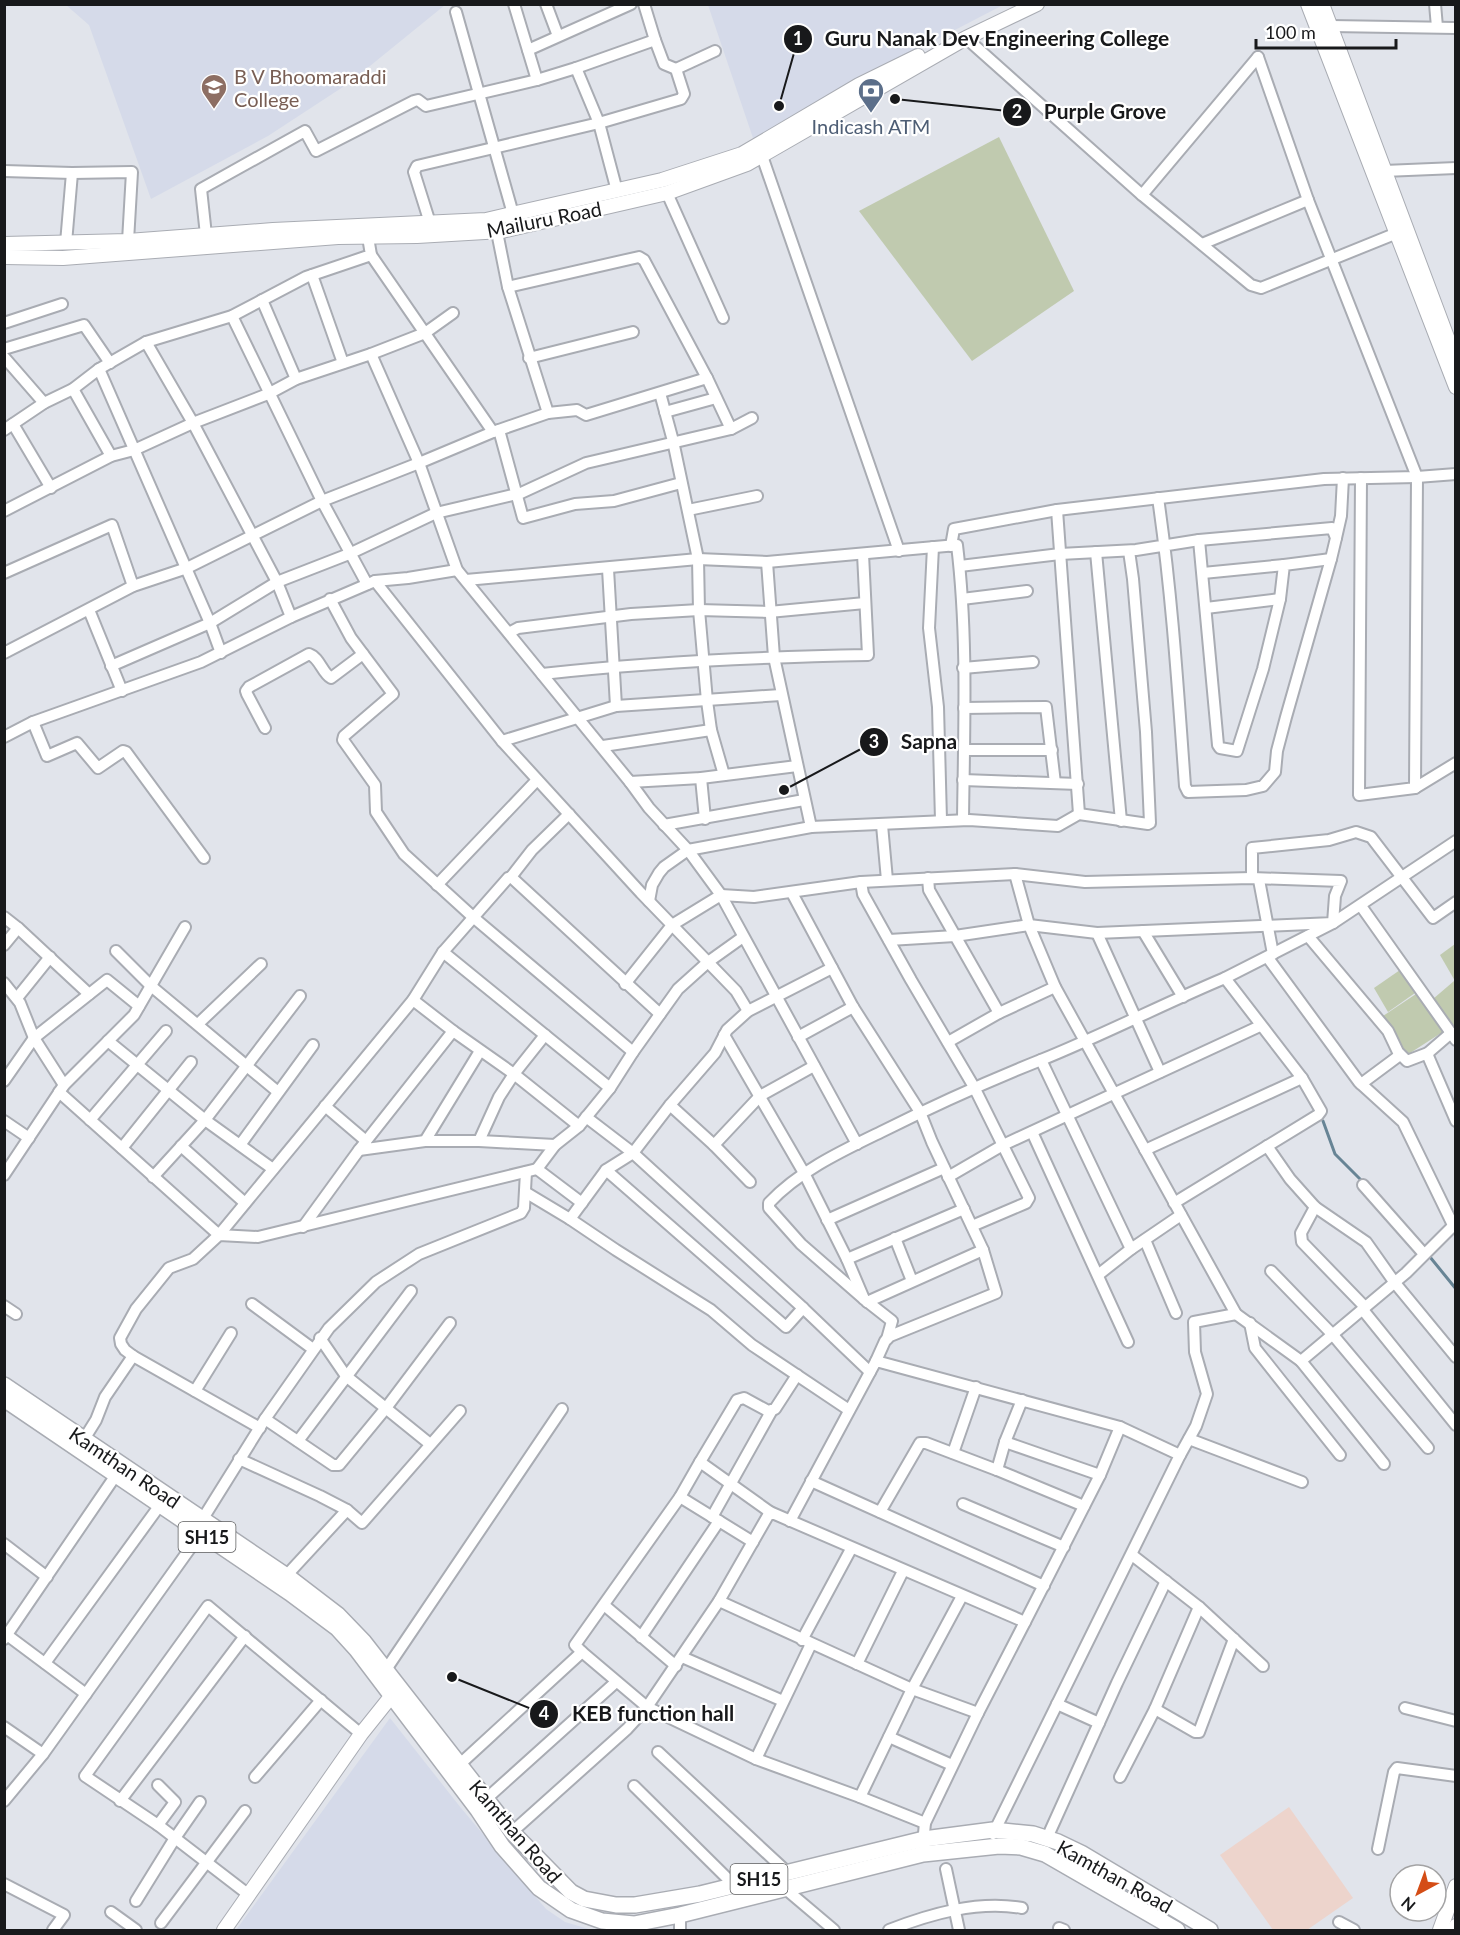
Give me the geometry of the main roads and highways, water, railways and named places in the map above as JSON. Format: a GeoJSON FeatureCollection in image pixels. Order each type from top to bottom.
{"type":"FeatureCollection","features":[{"type":"Feature","properties":{"kind":"main road","name":"Kamthan Road"},"geometry":{"type":"LineString","coordinates":[[4,1385],[81,1444],[195,1522],[337,1628],[459,1765],[512,1833],[571,1892],[584,1899],[602,1904],[635,1905],[700,1894],[924,1839],[993,1830],[1033,1834],[1081,1853],[1210,1930]]}},
{"type":"Feature","properties":{"kind":"main road","name":"Kamthan Road"},"geometry":{"type":"LineString","coordinates":[[4,1399],[81,1444],[116,1475],[160,1505],[195,1522],[286,1576],[338,1615],[364,1642],[385,1671],[394,1691],[502,1846],[539,1888],[571,1910],[602,1921],[632,1927],[680,1923],[786,1890],[924,1839],[1021,1847],[1045,1854],[1177,1930]]}},
{"type":"Feature","properties":{"kind":"main road"},"geometry":{"type":"LineString","coordinates":[[1145,1912],[1156,1897]]}},
{"type":"Feature","properties":{"kind":"main road"},"geometry":{"type":"LineString","coordinates":[[602,1904],[602,1921]]}},
{"type":"Feature","properties":{"kind":"waterway"},"geometry":{"type":"LineString","coordinates":[[1323,1121],[1335,1154],[1364,1183]]}},
{"type":"Feature","properties":{"kind":"waterway"},"geometry":{"type":"LineString","coordinates":[[1430,1257],[1456,1289]]}},
{"type":"Feature","properties":{"kind":"place","name":"Purple Grove"},"geometry":{"type":"Point","coordinates":[895,99]}},
{"type":"Feature","properties":{"kind":"place","name":"Guru Nanak Dev Engineering College"},"geometry":{"type":"Point","coordinates":[779,106]}},
{"type":"Feature","properties":{"kind":"place","name":"B V Bhoomaraddi College"},"geometry":{"type":"Point","coordinates":[214,110]}},
{"type":"Feature","properties":{"kind":"place","name":"Indicash ATM"},"geometry":{"type":"Point","coordinates":[871,114]}},
{"type":"Feature","properties":{"kind":"place","name":"Sapna"},"geometry":{"type":"Point","coordinates":[784,790]}},
{"type":"Feature","properties":{"kind":"place","name":"KEB function hall"},"geometry":{"type":"Point","coordinates":[452,1677]}}]}
